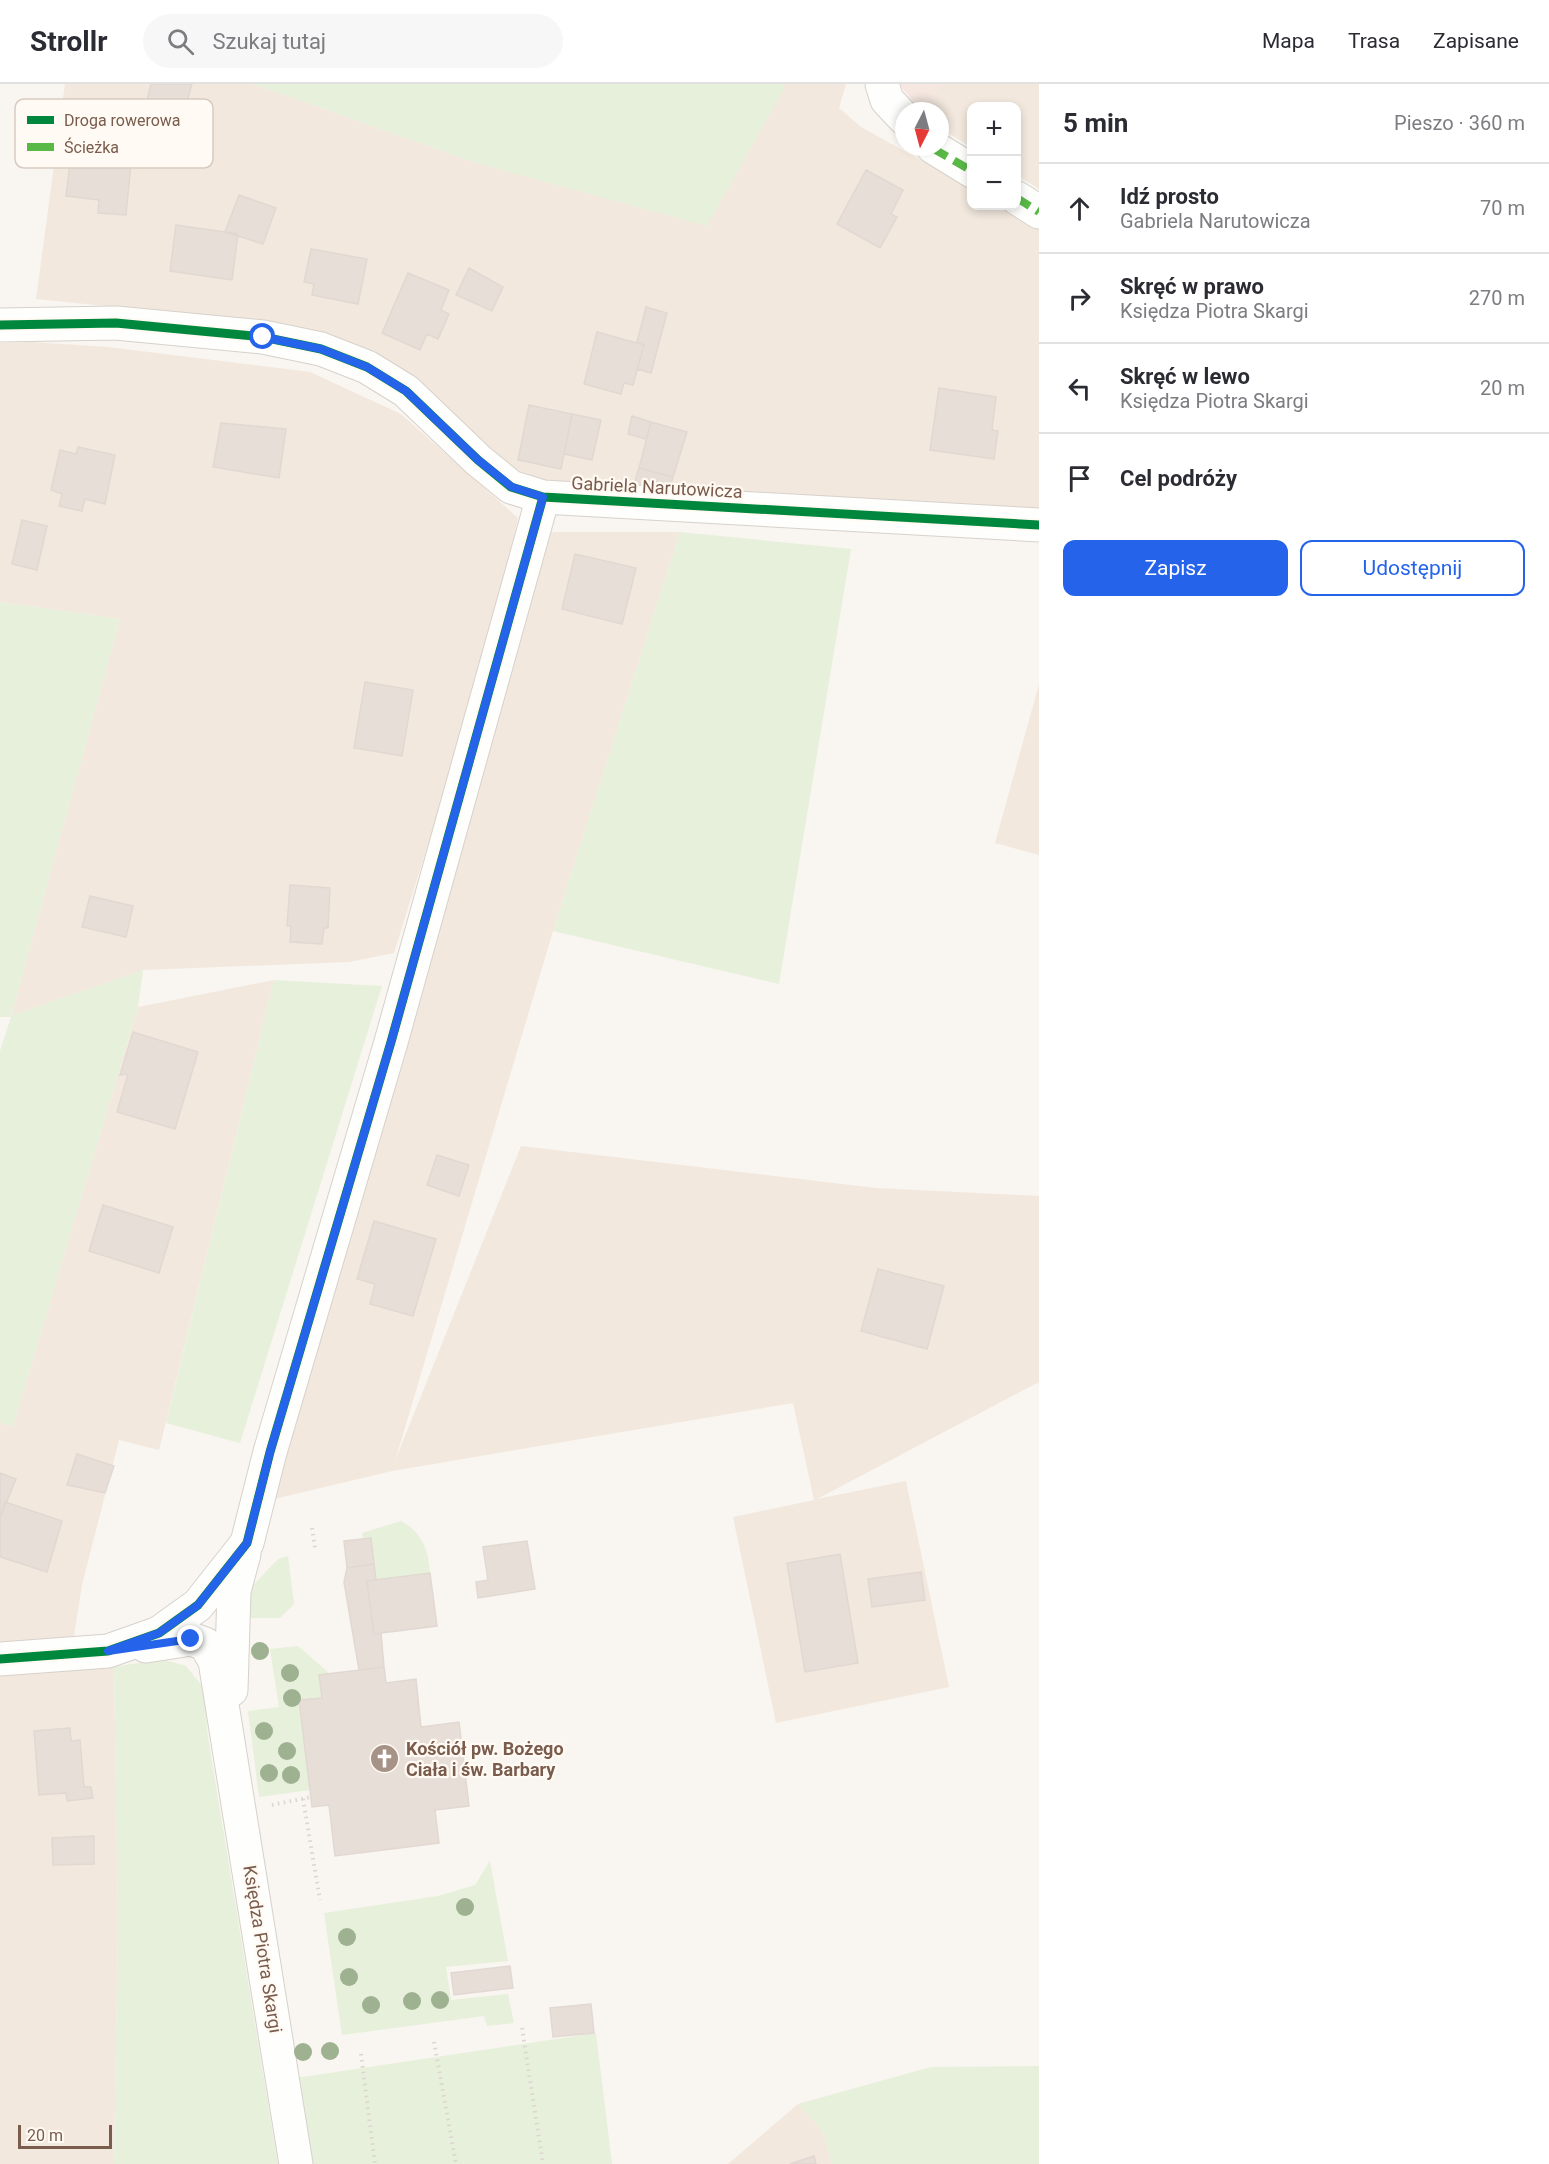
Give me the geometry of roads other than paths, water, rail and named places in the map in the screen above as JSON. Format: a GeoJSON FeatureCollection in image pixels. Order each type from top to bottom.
{"type":"FeatureCollection","features":[{"type":"Feature","properties":{"kind":"street"},"geometry":{"type":"LineString","coordinates":[[882,84],[887,100],[895,108]]}},
{"type":"Feature","properties":{"kind":"street"},"geometry":{"type":"LineString","coordinates":[[947,156],[967,168]]}},
{"type":"Feature","properties":{"kind":"street"},"geometry":{"type":"LineString","coordinates":[[1021,201],[1039,212]]}},
{"type":"Feature","properties":{"kind":"street","name":"Gabriela Narutowicza"},"geometry":{"type":"LineString","coordinates":[[0,325],[116,323],[263,337],[321,349],[367,367],[406,391],[478,460],[512,487],[543,497],[1039,525]]}},
{"type":"Feature","properties":{"kind":"street","name":"Księdza Piotra Skargi"},"geometry":{"type":"LineString","coordinates":[[229,1734],[234,1591],[270,1452],[391,1042],[543,497]]}},
{"type":"Feature","properties":{"kind":"street","name":"Księdza Piotra Skargi"},"geometry":{"type":"LineString","coordinates":[[108,1651],[159,1633],[198,1605],[247,1543]]}},
{"type":"Feature","properties":{"kind":"street","name":"Księdza Piotra Skargi"},"geometry":{"type":"LineString","coordinates":[[0,1659],[108,1651],[191,1639],[205,1644],[216,1662],[296,2164]]}},
{"type":"Feature","properties":{"kind":"place","name":"Kościół pw. Bożego Ciała i św. Barbary"},"geometry":{"type":"Point","coordinates":[385,1758]}}]}
